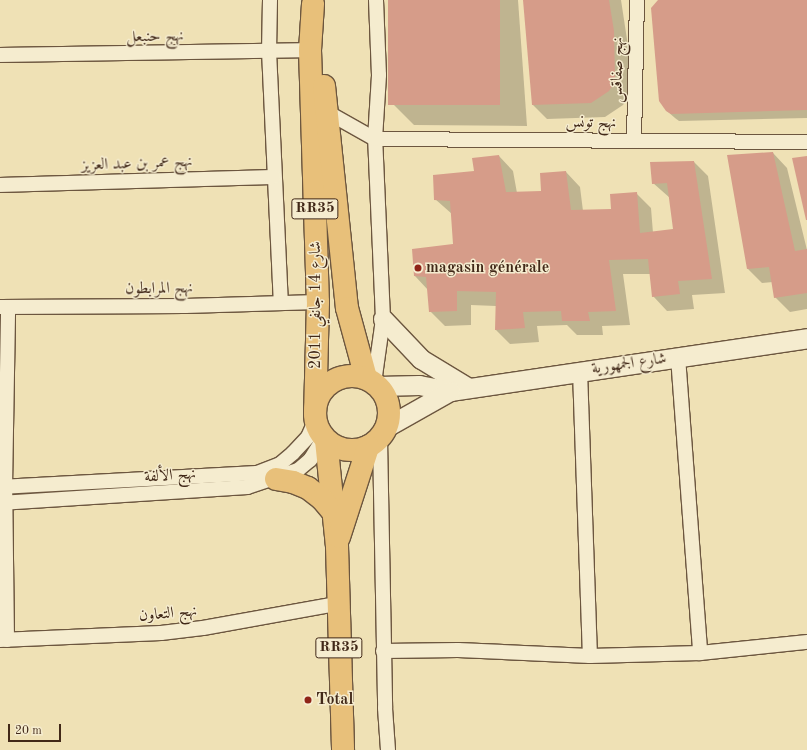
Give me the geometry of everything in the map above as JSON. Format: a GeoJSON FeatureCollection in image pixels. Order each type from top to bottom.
{"type":"FeatureCollection","features":[{"type":"Feature","properties":{"kind":"main road","name":"شارع 14 جانفي 2011"},"geometry":{"type":"LineString","coordinates":[[313,2],[310,50],[318,302],[320,428]]}},
{"type":"Feature","properties":{"kind":"main road","name":"شارع 14 جانفي 2011"},"geometry":{"type":"LineString","coordinates":[[313,2],[327,112],[347,308],[373,382]]}},
{"type":"Feature","properties":{"kind":"main road","name":"RR35"},"geometry":{"type":"LineString","coordinates":[[337,546],[379,437],[389,405],[373,382],[348,376],[331,382],[319,396],[320,428],[337,546],[337,604],[343,750]]}},
{"type":"Feature","properties":{"kind":"main road"},"geometry":{"type":"LineString","coordinates":[[320,428],[342,449],[351,451],[379,437]]}},
{"type":"Feature","properties":{"kind":"main road"},"geometry":{"type":"LineString","coordinates":[[276,479],[293,482],[308,488],[322,499],[333,512]]}},
{"type":"Feature","properties":{"kind":"street"},"geometry":{"type":"LineString","coordinates":[[270,0],[269,51],[281,301]]}},
{"type":"Feature","properties":{"kind":"street"},"geometry":{"type":"LineString","coordinates":[[376,0],[379,75],[375,139],[383,319],[373,382],[459,389]]}},
{"type":"Feature","properties":{"kind":"street","name":"نهج صفاقس"},"geometry":{"type":"LineString","coordinates":[[634,141],[637,0]]}},
{"type":"Feature","properties":{"kind":"street","name":"نهج حنبعل"},"geometry":{"type":"LineString","coordinates":[[0,55],[310,50]]}},
{"type":"Feature","properties":{"kind":"street"},"geometry":{"type":"LineString","coordinates":[[327,112],[375,139]]}},
{"type":"Feature","properties":{"kind":"street","name":"نهج تونس"},"geometry":{"type":"LineString","coordinates":[[375,139],[807,142]]}},
{"type":"Feature","properties":{"kind":"street","name":"نهج عمر بن عبد العزيز"},"geometry":{"type":"LineString","coordinates":[[0,184],[274,177]]}},
{"type":"Feature","properties":{"kind":"street","name":"نهج المرابطون"},"geometry":{"type":"LineString","coordinates":[[4,307],[185,306],[281,301],[318,302]]}},
{"type":"Feature","properties":{"kind":"street"},"geometry":{"type":"LineString","coordinates":[[4,307],[2,487],[4,640]]}},
{"type":"Feature","properties":{"kind":"street"},"geometry":{"type":"LineString","coordinates":[[383,319],[421,359],[459,389]]}},
{"type":"Feature","properties":{"kind":"street","name":"شارع الجمهورية"},"geometry":{"type":"LineString","coordinates":[[459,389],[807,338]]}},
{"type":"Feature","properties":{"kind":"street"},"geometry":{"type":"LineString","coordinates":[[678,357],[700,653]]}},
{"type":"Feature","properties":{"kind":"street"},"geometry":{"type":"LineString","coordinates":[[580,371],[590,656]]}},
{"type":"Feature","properties":{"kind":"street"},"geometry":{"type":"LineString","coordinates":[[388,750],[383,651],[379,437],[459,389]]}},
{"type":"Feature","properties":{"kind":"street","name":"نهج الألفة"},"geometry":{"type":"LineString","coordinates":[[2,487],[257,473],[280,464],[293,453],[308,436],[320,428]]}},
{"type":"Feature","properties":{"kind":"street","name":"نهج الألفة"},"geometry":{"type":"LineString","coordinates":[[3,502],[166,494],[247,487],[276,479],[298,470],[310,460],[320,428]]}},
{"type":"Feature","properties":{"kind":"street"},"geometry":{"type":"LineString","coordinates":[[165,478],[166,494]]}},
{"type":"Feature","properties":{"kind":"street","name":"نهج التعاون"},"geometry":{"type":"LineString","coordinates":[[4,640],[161,633],[204,628],[337,604]]}},
{"type":"Feature","properties":{"kind":"street"},"geometry":{"type":"LineString","coordinates":[[383,651],[458,650],[590,656],[700,653],[807,642]]}},
{"type":"Feature","properties":{"kind":"building"},"geometry":{"type":"Polygon","coordinates":[[[388,0],[500,0],[500,105],[388,105],[388,0]]]}},
{"type":"Feature","properties":{"kind":"building"},"geometry":{"type":"Polygon","coordinates":[[[523,0],[609,0],[614,31],[615,81],[609,91],[591,103],[532,105],[523,0]]]}},
{"type":"Feature","properties":{"kind":"building"},"geometry":{"type":"Polygon","coordinates":[[[658,0],[807,0],[807,110],[671,114],[666,111],[659,101],[651,8],[658,0]]]}},
{"type":"Feature","properties":{"kind":"building"},"geometry":{"type":"Polygon","coordinates":[[[773,152],[795,251],[807,249],[807,293],[774,298],[769,267],[747,269],[727,155],[773,152]]]}},
{"type":"Feature","properties":{"kind":"building"},"geometry":{"type":"Polygon","coordinates":[[[499,155],[506,192],[541,191],[540,173],[566,171],[571,210],[611,209],[610,194],[637,192],[640,233],[673,229],[667,183],[652,184],[650,162],[694,161],[712,279],[678,281],[680,294],[652,297],[648,259],[609,260],[616,311],[588,312],[590,321],[562,321],[561,311],[523,312],[525,328],[495,330],[496,292],[457,291],[457,311],[429,312],[426,277],[414,276],[412,249],[453,244],[450,201],[434,200],[433,175],[474,171],[472,158],[499,155]]]}},
{"type":"Feature","properties":{"kind":"building"},"geometry":{"type":"Polygon","coordinates":[[[807,156],[807,220],[806,220],[792,158],[807,156]]]}},
{"type":"Feature","properties":{"kind":"place","name":"magasin générale"},"geometry":{"type":"Point","coordinates":[418,268]}},
{"type":"Feature","properties":{"kind":"place","name":"Total"},"geometry":{"type":"Point","coordinates":[308,700]}}]}
